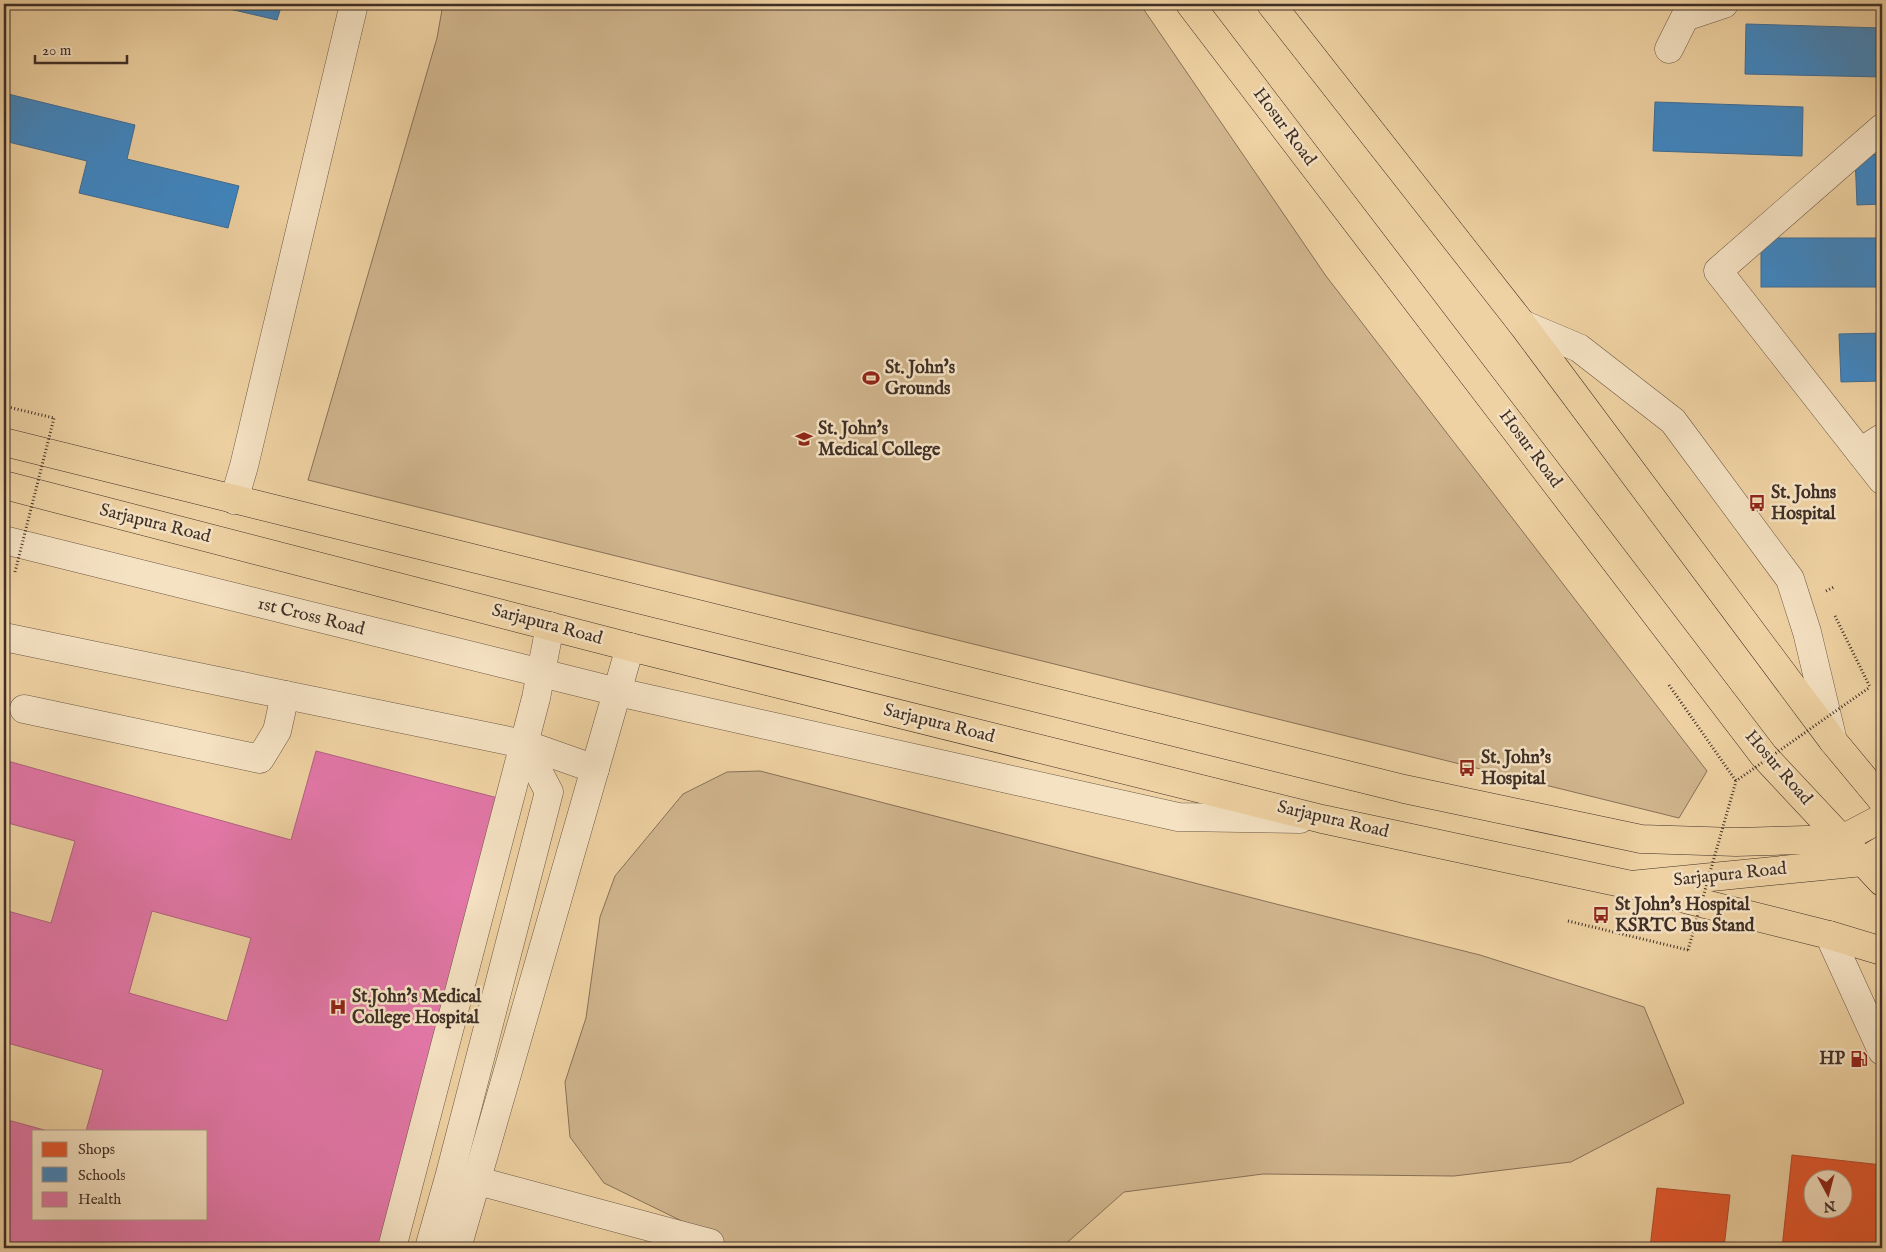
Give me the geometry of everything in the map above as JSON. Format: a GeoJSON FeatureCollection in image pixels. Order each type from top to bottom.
{"type":"FeatureCollection","features":[{"type":"Feature","properties":{"kind":"main road","name":"Hosur Road"},"geometry":{"type":"LineString","coordinates":[[1190,4],[1764,756],[1842,839],[1873,856],[1882,882]]}},
{"type":"Feature","properties":{"kind":"main road"},"geometry":{"type":"LineString","coordinates":[[1271,4],[1291,14],[1833,741],[1882,800]]}},
{"type":"Feature","properties":{"kind":"main road","name":"Sarjapura Road"},"geometry":{"type":"LineString","coordinates":[[4,442],[1404,789],[1641,839],[1736,842],[1842,839],[1882,818]]}},
{"type":"Feature","properties":{"kind":"main road","name":"Sarjapura Road"},"geometry":{"type":"LineString","coordinates":[[4,485],[630,647],[1322,819],[1631,885],[1873,856]]}},
{"type":"Feature","properties":{"kind":"main road"},"geometry":{"type":"LineString","coordinates":[[1631,885],[1829,935],[1882,951]]}},
{"type":"Feature","properties":{"kind":"street"},"geometry":{"type":"LineString","coordinates":[[234,500],[247,456],[354,4]]}},
{"type":"Feature","properties":{"kind":"street"},"geometry":{"type":"LineString","coordinates":[[1669,49],[1685,17],[1724,4]]}},
{"type":"Feature","properties":{"kind":"street"},"geometry":{"type":"LineString","coordinates":[[1882,128],[1718,271],[1871,445],[1882,480]]}},
{"type":"Feature","properties":{"kind":"street"},"geometry":{"type":"LineString","coordinates":[[1522,324],[1579,348],[1673,421],[1685,437],[1790,579],[1807,632],[1833,741]]}},
{"type":"Feature","properties":{"kind":"street","name":"1st Cross Road"},"geometry":{"type":"LineString","coordinates":[[4,540],[540,674],[1178,817],[1322,819]]}},
{"type":"Feature","properties":{"kind":"street"},"geometry":{"type":"LineString","coordinates":[[392,1248],[536,698],[550,626]]}},
{"type":"Feature","properties":{"kind":"street"},"geometry":{"type":"LineString","coordinates":[[4,637],[524,744],[595,769]]}},
{"type":"Feature","properties":{"kind":"street"},"geometry":{"type":"LineString","coordinates":[[457,1248],[630,647]]}},
{"type":"Feature","properties":{"kind":"street"},"geometry":{"type":"LineString","coordinates":[[24,709],[260,759],[277,731],[285,695]]}},
{"type":"Feature","properties":{"kind":"street"},"geometry":{"type":"LineString","coordinates":[[429,1248],[450,1174],[548,792],[524,744]]}},
{"type":"Feature","properties":{"kind":"street"},"geometry":{"type":"LineString","coordinates":[[1829,935],[1882,1051]]}},
{"type":"Feature","properties":{"kind":"street"},"geometry":{"type":"LineString","coordinates":[[414,1164],[710,1243]]}},
{"type":"Feature","properties":{"kind":"path"},"geometry":{"type":"LineString","coordinates":[[4,406],[54,418],[15,572]]}},
{"type":"Feature","properties":{"kind":"path"},"geometry":{"type":"LineString","coordinates":[[1824,593],[1834,587]]}},
{"type":"Feature","properties":{"kind":"path"},"geometry":{"type":"LineString","coordinates":[[1568,921],[1688,950],[1736,781],[1870,688],[1832,610]]}},
{"type":"Feature","properties":{"kind":"path"},"geometry":{"type":"LineString","coordinates":[[1664,678],[1736,781]]}},
{"type":"Feature","properties":{"kind":"shaded area","name":"St. John's Grounds"},"geometry":{"type":"Polygon","coordinates":[[[443,4],[1140,4],[1326,276],[1707,771],[1679,818],[308,480],[437,38],[443,4]]]}},
{"type":"Feature","properties":{"kind":"shaded area"},"geometry":{"type":"Polygon","coordinates":[[[760,771],[1480,955],[1644,1007],[1684,1103],[1571,1162],[1454,1176],[1263,1174],[1124,1192],[1061,1248],[737,1248],[604,1183],[570,1137],[565,1082],[586,1018],[600,917],[615,876],[683,794],[727,772],[760,771]]]}},
{"type":"Feature","properties":{"kind":"building: Shops"},"geometry":{"type":"Polygon","coordinates":[[[1792,1155],[1882,1165],[1882,1248],[1782,1248],[1792,1155]]]}},
{"type":"Feature","properties":{"kind":"building: Shops"},"geometry":{"type":"Polygon","coordinates":[[[1657,1188],[1730,1195],[1724,1248],[1650,1248],[1657,1188]]]}},
{"type":"Feature","properties":{"kind":"building: Schools"},"geometry":{"type":"Polygon","coordinates":[[[208,4],[282,4],[277,20],[208,4]]]}},
{"type":"Feature","properties":{"kind":"building: Schools"},"geometry":{"type":"Polygon","coordinates":[[[1746,24],[1882,28],[1882,77],[1745,74],[1746,24]]]}},
{"type":"Feature","properties":{"kind":"building: Schools"},"geometry":{"type":"Polygon","coordinates":[[[4,93],[135,125],[127,159],[239,186],[228,228],[79,193],[87,161],[4,141],[4,93]]]}},
{"type":"Feature","properties":{"kind":"building: Schools"},"geometry":{"type":"Polygon","coordinates":[[[1655,102],[1803,107],[1802,156],[1653,151],[1655,102]]]}},
{"type":"Feature","properties":{"kind":"building: Schools"},"geometry":{"type":"Polygon","coordinates":[[[1882,154],[1882,204],[1857,205],[1855,156],[1882,154]]]}},
{"type":"Feature","properties":{"kind":"building: Schools"},"geometry":{"type":"Polygon","coordinates":[[[1761,238],[1882,238],[1882,287],[1761,287],[1761,238]]]}},
{"type":"Feature","properties":{"kind":"building: Schools"},"geometry":{"type":"Polygon","coordinates":[[[1882,333],[1882,381],[1841,382],[1839,334],[1882,333]]]}},
{"type":"Feature","properties":{"kind":"building: Health","name":"St.John's Medical College Hospital"},"geometry":{"type":"Polygon","coordinates":[[[316,751],[498,798],[382,1248],[4,1248],[4,1119],[44,1130],[32,1130],[32,1220],[208,1220],[208,1130],[86,1130],[103,1070],[4,1042],[4,910],[51,923],[75,841],[4,822],[4,760],[291,840],[316,751]],[[152,911],[129,993],[227,1021],[251,938],[152,911]]]}},
{"type":"Feature","properties":{"kind":"place","name":"St. John's Grounds"},"geometry":{"type":"Point","coordinates":[871,378]}},
{"type":"Feature","properties":{"kind":"place","name":"St. John's Medical College"},"geometry":{"type":"Point","coordinates":[804,439]}},
{"type":"Feature","properties":{"kind":"place","name":"St. Johns Hospital"},"geometry":{"type":"Point","coordinates":[1757,503]}},
{"type":"Feature","properties":{"kind":"place","name":"St. John's Hospital"},"geometry":{"type":"Point","coordinates":[1467,768]}},
{"type":"Feature","properties":{"kind":"place","name":"St John's Hospital KSRTC Bus Stand"},"geometry":{"type":"Point","coordinates":[1601,915]}},
{"type":"Feature","properties":{"kind":"place","name":"St.John's Medical College Hospital"},"geometry":{"type":"Point","coordinates":[338,1007]}},
{"type":"Feature","properties":{"kind":"place","name":"HP"},"geometry":{"type":"Point","coordinates":[1859,1059]}}]}
